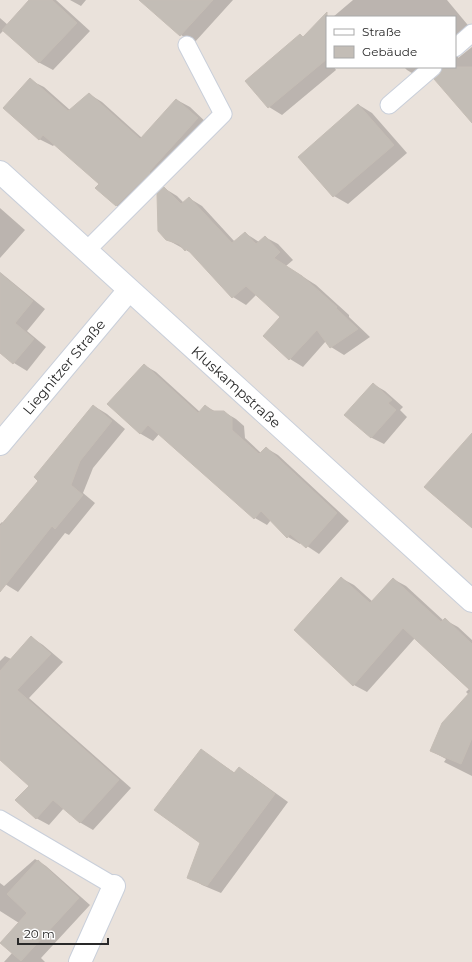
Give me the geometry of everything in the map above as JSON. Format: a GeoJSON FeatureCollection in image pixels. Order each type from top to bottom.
{"type":"FeatureCollection","features":[{"type":"Feature","properties":{"kind":"street","name":"Kluskampstraße"},"geometry":{"type":"LineString","coordinates":[[0,172],[472,601]]}},
{"type":"Feature","properties":{"kind":"street","name":"Liegnitzer Straße"},"geometry":{"type":"LineString","coordinates":[[0,444],[129,290]]}},
{"type":"Feature","properties":{"kind":"street"},"geometry":{"type":"LineString","coordinates":[[80,962],[114,886]]}},
{"type":"Feature","properties":{"kind":"lane"},"geometry":{"type":"LineString","coordinates":[[456,47],[472,33]]}},
{"type":"Feature","properties":{"kind":"lane"},"geometry":{"type":"LineString","coordinates":[[86,250],[222,114],[187,45]]}},
{"type":"Feature","properties":{"kind":"lane"},"geometry":{"type":"LineString","coordinates":[[389,105],[432,68]]}},
{"type":"Feature","properties":{"kind":"lane"},"geometry":{"type":"LineString","coordinates":[[0,819],[114,886]]}},
{"type":"Feature","properties":{"kind":"building"},"geometry":{"type":"Polygon","coordinates":[[[29,0],[52,0],[77,23],[39,63],[2,30],[29,0]]]}},
{"type":"Feature","properties":{"kind":"building"},"geometry":{"type":"Polygon","coordinates":[[[139,0],[213,0],[180,36],[139,0]]]}},
{"type":"Feature","properties":{"kind":"building"},"geometry":{"type":"Polygon","coordinates":[[[327,12],[326,60],[268,108],[245,81],[300,34],[303,37],[327,12]]]}},
{"type":"Feature","properties":{"kind":"building"},"geometry":{"type":"Polygon","coordinates":[[[472,67],[472,123],[434,79],[440,74],[443,68],[472,67]]]}},
{"type":"Feature","properties":{"kind":"building"},"geometry":{"type":"Polygon","coordinates":[[[30,78],[68,111],[89,93],[140,139],[176,99],[198,118],[149,172],[150,173],[116,206],[95,188],[99,184],[43,135],[39,140],[3,108],[30,78]]]}},
{"type":"Feature","properties":{"kind":"building"},"geometry":{"type":"Polygon","coordinates":[[[358,104],[394,145],[333,197],[298,157],[358,104]]]}},
{"type":"Feature","properties":{"kind":"building"},"geometry":{"type":"Polygon","coordinates":[[[164,187],[181,204],[189,197],[232,243],[245,232],[256,244],[265,236],[280,252],[274,258],[302,276],[337,307],[336,308],[358,329],[330,348],[317,330],[289,360],[263,336],[280,317],[246,286],[232,298],[187,249],[185,251],[179,244],[166,240],[158,231],[157,194],[164,187]]]}},
{"type":"Feature","properties":{"kind":"building"},"geometry":{"type":"Polygon","coordinates":[[[0,273],[33,301],[15,323],[34,339],[13,364],[0,353],[0,273]]]}},
{"type":"Feature","properties":{"kind":"building"},"geometry":{"type":"Polygon","coordinates":[[[144,364],[198,413],[205,405],[212,411],[224,411],[232,418],[232,430],[259,454],[266,447],[337,513],[306,548],[290,534],[287,538],[261,511],[254,519],[148,425],[140,434],[107,404],[144,364]]]}},
{"type":"Feature","properties":{"kind":"building"},"geometry":{"type":"Polygon","coordinates":[[[373,383],[392,400],[388,403],[396,410],[371,438],[344,415],[373,383]]]}},
{"type":"Feature","properties":{"kind":"building"},"geometry":{"type":"Polygon","coordinates":[[[93,405],[112,421],[80,461],[71,485],[83,495],[55,529],[52,526],[0,592],[0,526],[38,481],[34,477],[93,405]]]}},
{"type":"Feature","properties":{"kind":"building"},"geometry":{"type":"Polygon","coordinates":[[[472,433],[472,528],[424,487],[472,433]]]}},
{"type":"Feature","properties":{"kind":"building"},"geometry":{"type":"Polygon","coordinates":[[[341,577],[370,603],[393,578],[441,622],[445,618],[472,644],[472,738],[461,764],[430,751],[442,723],[471,691],[403,628],[353,686],[294,630],[341,577]]]}},
{"type":"Feature","properties":{"kind":"building"},"geometry":{"type":"Polygon","coordinates":[[[31,636],[51,654],[17,690],[119,780],[80,823],[53,800],[36,819],[15,800],[29,786],[0,760],[0,671],[31,636]]]}},
{"type":"Feature","properties":{"kind":"building"},"geometry":{"type":"Polygon","coordinates":[[[201,749],[234,773],[239,767],[275,794],[207,886],[187,878],[200,843],[154,810],[201,749]]]}},
{"type":"Feature","properties":{"kind":"building"},"geometry":{"type":"Polygon","coordinates":[[[38,860],[79,898],[21,961],[0,943],[27,913],[7,894],[38,860]]]}}]}
